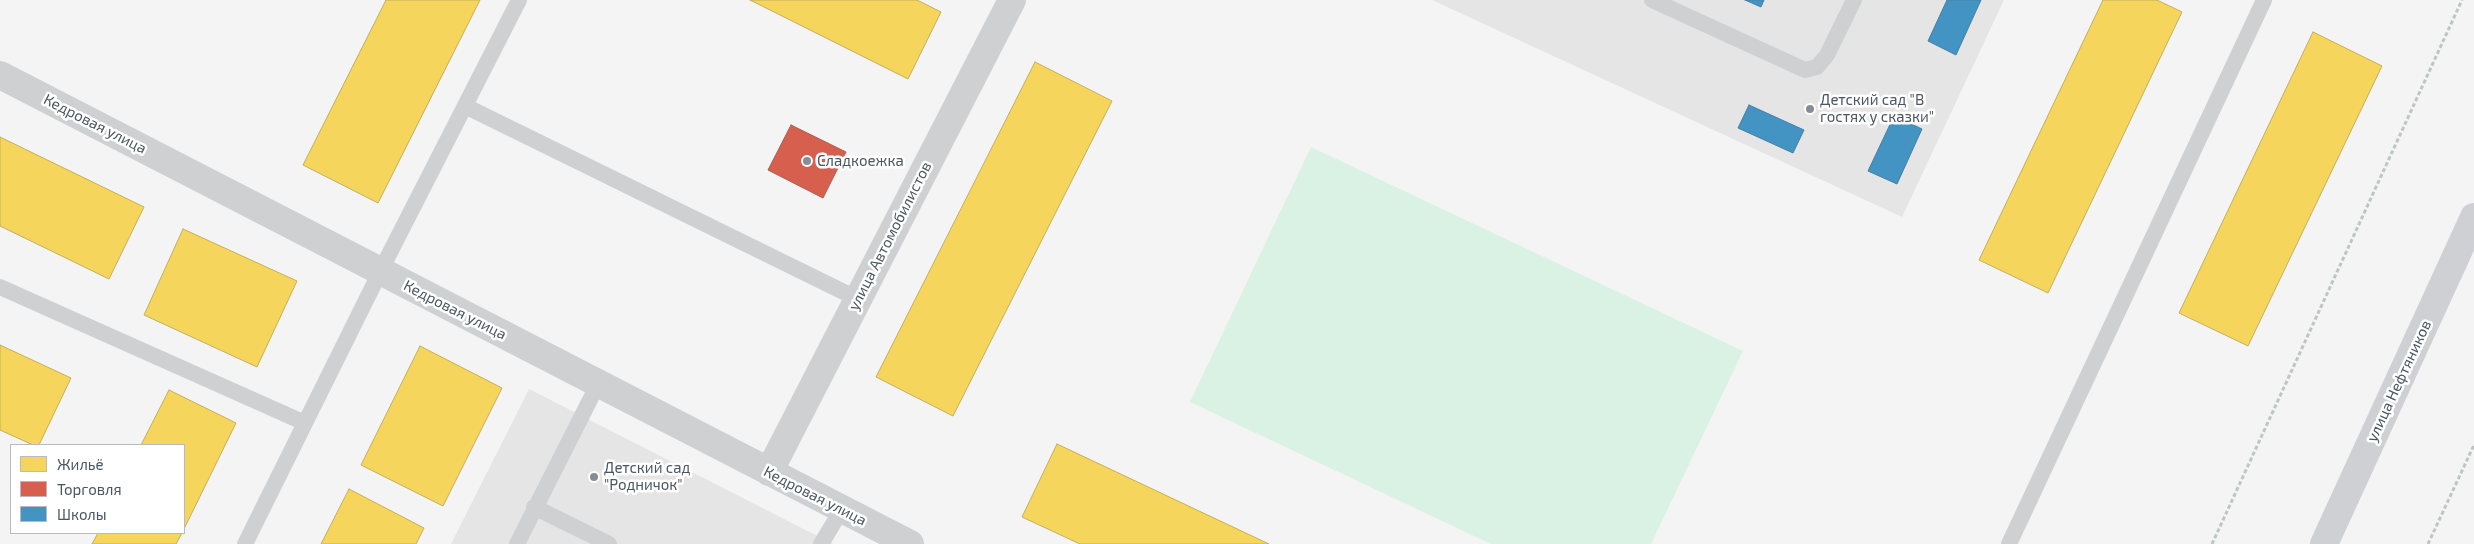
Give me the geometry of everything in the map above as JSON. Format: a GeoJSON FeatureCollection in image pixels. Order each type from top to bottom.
{"type":"FeatureCollection","features":[{"type":"Feature","properties":{"kind":"street","name":"улица Автомобилистов"},"geometry":{"type":"LineString","coordinates":[[769,472],[1012,0]]}},
{"type":"Feature","properties":{"kind":"street","name":"Кедровая улица"},"geometry":{"type":"LineString","coordinates":[[0,75],[910,544]]}},
{"type":"Feature","properties":{"kind":"street","name":"улица Нефтяников"},"geometry":{"type":"LineString","coordinates":[[2324,544],[2474,217]]}},
{"type":"Feature","properties":{"kind":"lane"},"geometry":{"type":"LineString","coordinates":[[245,544],[380,272],[519,0]]}},
{"type":"Feature","properties":{"kind":"lane"},"geometry":{"type":"LineString","coordinates":[[1652,0],[1805,70],[1817,66],[1827,55],[1854,0]]}},
{"type":"Feature","properties":{"kind":"lane"},"geometry":{"type":"LineString","coordinates":[[2010,544],[2264,0]]}},
{"type":"Feature","properties":{"kind":"lane"},"geometry":{"type":"LineString","coordinates":[[465,106],[858,299]]}},
{"type":"Feature","properties":{"kind":"lane"},"geometry":{"type":"LineString","coordinates":[[0,287],[305,423]]}},
{"type":"Feature","properties":{"kind":"lane"},"geometry":{"type":"LineString","coordinates":[[517,544],[534,507],[598,384]]}},
{"type":"Feature","properties":{"kind":"lane"},"geometry":{"type":"LineString","coordinates":[[534,507],[609,544]]}},
{"type":"Feature","properties":{"kind":"lane"},"geometry":{"type":"LineString","coordinates":[[821,544],[842,510]]}},
{"type":"Feature","properties":{"kind":"path"},"geometry":{"type":"LineString","coordinates":[[2212,544],[2462,0]]}},
{"type":"Feature","properties":{"kind":"path"},"geometry":{"type":"LineString","coordinates":[[2428,544],[2474,445]]}},
{"type":"Feature","properties":{"kind":"shaded area","name":"Детский сад \"В гостях у сказки\""},"geometry":{"type":"Polygon","coordinates":[[[1432,0],[2004,0],[1902,217],[1432,0]]]}},
{"type":"Feature","properties":{"kind":"shaded area","name":"Детский сад \"Родничок\""},"geometry":{"type":"Polygon","coordinates":[[[529,389],[833,544],[451,544],[529,389]]]}},
{"type":"Feature","properties":{"kind":"green space"},"geometry":{"type":"Polygon","coordinates":[[[1311,147],[1743,351],[1651,544],[1491,544],[1190,402],[1311,147]]]}},
{"type":"Feature","properties":{"kind":"building: Жильё"},"geometry":{"type":"Polygon","coordinates":[[[386,0],[480,0],[378,203],[303,165],[386,0]]]}},
{"type":"Feature","properties":{"kind":"building: Жильё"},"geometry":{"type":"Polygon","coordinates":[[[750,0],[917,0],[941,12],[908,79],[750,0]]]}},
{"type":"Feature","properties":{"kind":"building: Жильё"},"geometry":{"type":"Polygon","coordinates":[[[2103,0],[2157,0],[2182,12],[2048,293],[1979,260],[2103,0]]]}},
{"type":"Feature","properties":{"kind":"building: Жильё"},"geometry":{"type":"Polygon","coordinates":[[[2313,32],[2382,66],[2248,346],[2179,313],[2313,32]]]}},
{"type":"Feature","properties":{"kind":"building: Жильё"},"geometry":{"type":"Polygon","coordinates":[[[1035,62],[1112,101],[953,416],[876,377],[1035,62]]]}},
{"type":"Feature","properties":{"kind":"building: Жильё"},"geometry":{"type":"Polygon","coordinates":[[[0,137],[144,207],[109,279],[0,226],[0,137]]]}},
{"type":"Feature","properties":{"kind":"building: Жильё"},"geometry":{"type":"Polygon","coordinates":[[[183,229],[297,281],[257,367],[144,315],[183,229]]]}},
{"type":"Feature","properties":{"kind":"building: Жильё"},"geometry":{"type":"Polygon","coordinates":[[[0,345],[71,378],[39,444],[31,444],[0,430],[0,345]]]}},
{"type":"Feature","properties":{"kind":"building: Жильё"},"geometry":{"type":"Polygon","coordinates":[[[420,346],[502,388],[443,506],[361,465],[420,346]]]}},
{"type":"Feature","properties":{"kind":"building: Жильё"},"geometry":{"type":"Polygon","coordinates":[[[169,390],[236,423],[185,527],[185,444],[142,444],[169,390]]]}},
{"type":"Feature","properties":{"kind":"building: Жильё"},"geometry":{"type":"Polygon","coordinates":[[[1057,444],[1269,544],[1080,544],[1022,517],[1057,444]]]}},
{"type":"Feature","properties":{"kind":"building: Жильё"},"geometry":{"type":"Polygon","coordinates":[[[349,489],[424,528],[416,544],[321,544],[349,489]]]}},
{"type":"Feature","properties":{"kind":"building: Жильё"},"geometry":{"type":"Polygon","coordinates":[[[97,534],[181,534],[176,544],[92,544],[97,534]]]}},
{"type":"Feature","properties":{"kind":"building: Торговля","name":"Сладкоежка"},"geometry":{"type":"Polygon","coordinates":[[[791,125],[846,152],[823,198],[768,170],[791,125]]]}},
{"type":"Feature","properties":{"kind":"building: Школы"},"geometry":{"type":"Polygon","coordinates":[[[1745,0],[1764,0],[1761,7],[1745,0]]]}},
{"type":"Feature","properties":{"kind":"building: Школы"},"geometry":{"type":"Polygon","coordinates":[[[1947,0],[1981,0],[1956,55],[1928,41],[1947,0]]]}},
{"type":"Feature","properties":{"kind":"building: Школы"},"geometry":{"type":"Polygon","coordinates":[[[1749,105],[1804,130],[1793,153],[1738,128],[1749,105]]]}},
{"type":"Feature","properties":{"kind":"building: Школы"},"geometry":{"type":"Polygon","coordinates":[[[1894,116],[1922,129],[1897,184],[1868,171],[1894,116]]]}},
{"type":"Feature","properties":{"kind":"place","name":"Детский сад \"В гостях у сказки\""},"geometry":{"type":"Point","coordinates":[1810,109]}},
{"type":"Feature","properties":{"kind":"place","name":"Сладкоежка"},"geometry":{"type":"Point","coordinates":[807,161]}},
{"type":"Feature","properties":{"kind":"place","name":"Детский сад \"Родничок\""},"geometry":{"type":"Point","coordinates":[594,477]}}]}
